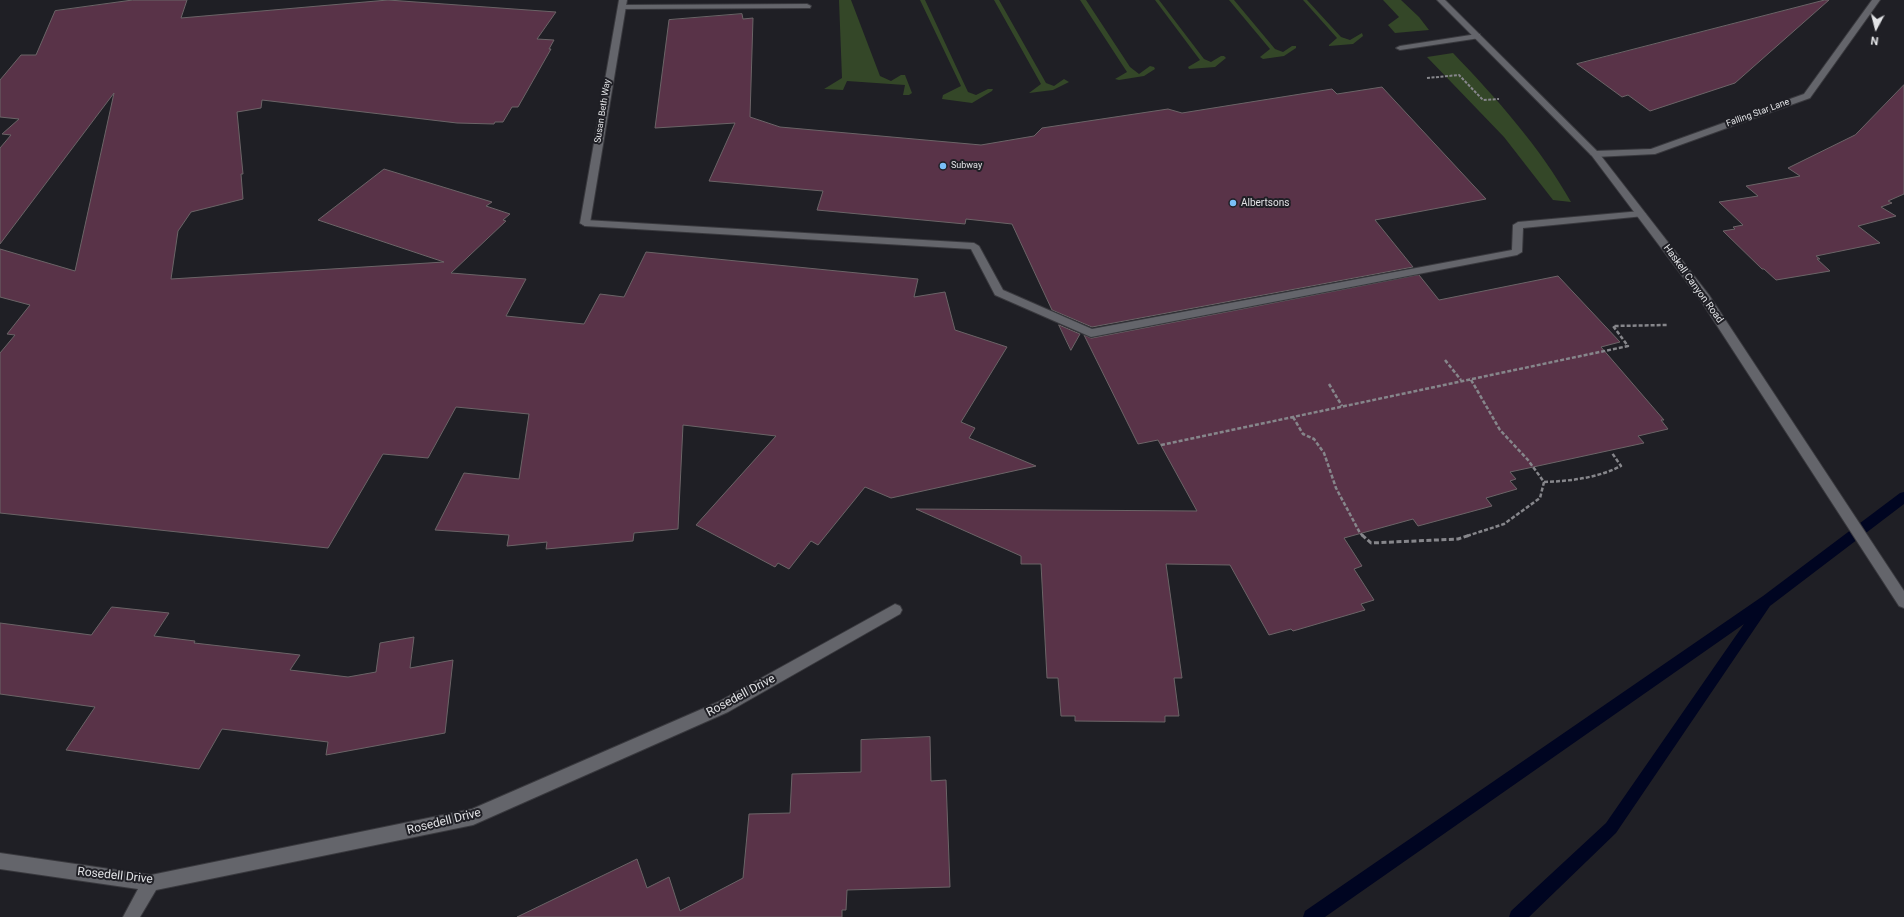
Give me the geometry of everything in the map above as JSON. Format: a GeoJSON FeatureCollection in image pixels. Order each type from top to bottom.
{"type":"FeatureCollection","features":[{"type":"Feature","properties":{"kind":"street","name":"Haskell Canyon Road"},"geometry":{"type":"LineString","coordinates":[[1441,0],[1595,154],[1705,298],[1904,602]]}},
{"type":"Feature","properties":{"kind":"street","name":"Falling Star Lane"},"geometry":{"type":"LineString","coordinates":[[1595,154],[1652,152],[1807,96],[1876,0]]}},
{"type":"Feature","properties":{"kind":"street"},"geometry":{"type":"LineString","coordinates":[[622,3],[807,6]]}},
{"type":"Feature","properties":{"kind":"street","name":"Susan Beth Way"},"geometry":{"type":"LineString","coordinates":[[622,3],[585,223],[974,246],[999,292],[1091,333],[1517,252],[1518,225],[1641,214]]}},
{"type":"Feature","properties":{"kind":"street"},"geometry":{"type":"LineString","coordinates":[[1400,48],[1477,36]]}},
{"type":"Feature","properties":{"kind":"street","name":"Rosedell Drive"},"geometry":{"type":"LineString","coordinates":[[0,861],[151,883],[473,818],[723,707],[895,610]]}},
{"type":"Feature","properties":{"kind":"street"},"geometry":{"type":"LineString","coordinates":[[131,917],[151,883]]}},
{"type":"Feature","properties":{"kind":"path"},"geometry":{"type":"LineString","coordinates":[[1427,78],[1459,75],[1483,100],[1499,99]]}},
{"type":"Feature","properties":{"kind":"path"},"geometry":{"type":"LineString","coordinates":[[1161,445],[1470,378],[1628,346],[1613,326],[1667,325]]}},
{"type":"Feature","properties":{"kind":"path"},"geometry":{"type":"LineString","coordinates":[[1446,360],[1461,380]]}},
{"type":"Feature","properties":{"kind":"path"},"geometry":{"type":"LineString","coordinates":[[1470,378],[1500,430],[1528,460],[1544,482]]}},
{"type":"Feature","properties":{"kind":"path"},"geometry":{"type":"LineString","coordinates":[[1329,384],[1342,406]]}},
{"type":"Feature","properties":{"kind":"path"},"geometry":{"type":"LineString","coordinates":[[1293,416],[1303,434],[1314,439],[1324,453],[1336,488],[1360,533],[1371,543],[1458,539],[1504,524],[1540,498],[1544,482]]}},
{"type":"Feature","properties":{"kind":"path"},"geometry":{"type":"LineString","coordinates":[[1544,482],[1561,481],[1608,473],[1621,466],[1612,453]]}},
{"type":"Feature","properties":{"kind":"green space"},"geometry":{"type":"Polygon","coordinates":[[[839,0],[851,0],[880,76],[891,81],[901,75],[905,75],[912,93],[909,95],[903,95],[905,85],[847,81],[843,90],[824,89],[842,78],[839,0]]]}},
{"type":"Feature","properties":{"kind":"green space"},"geometry":{"type":"Polygon","coordinates":[[[920,0],[925,0],[968,92],[976,95],[988,89],[993,89],[992,91],[972,103],[942,99],[943,95],[961,86],[920,0]]]}},
{"type":"Feature","properties":{"kind":"green space"},"geometry":{"type":"Polygon","coordinates":[[[994,0],[999,0],[1046,83],[1054,86],[1064,79],[1069,82],[1053,90],[1029,93],[1041,84],[994,0]]]}},
{"type":"Feature","properties":{"kind":"green space"},"geometry":{"type":"Polygon","coordinates":[[[1080,0],[1086,0],[1130,67],[1139,74],[1150,66],[1154,67],[1155,69],[1144,76],[1119,80],[1115,79],[1127,72],[1080,0]]]}},
{"type":"Feature","properties":{"kind":"green space"},"geometry":{"type":"Polygon","coordinates":[[[1155,0],[1159,0],[1204,59],[1211,62],[1221,56],[1226,58],[1215,67],[1189,69],[1188,67],[1200,60],[1155,0]]]}},
{"type":"Feature","properties":{"kind":"green space"},"geometry":{"type":"Polygon","coordinates":[[[1229,0],[1234,0],[1275,49],[1283,52],[1292,46],[1296,46],[1296,48],[1284,56],[1263,59],[1260,57],[1270,49],[1229,0]]]}},
{"type":"Feature","properties":{"kind":"green space"},"geometry":{"type":"Polygon","coordinates":[[[1303,0],[1307,0],[1341,37],[1350,40],[1362,33],[1363,36],[1353,44],[1329,46],[1337,38],[1303,0]]]}},
{"type":"Feature","properties":{"kind":"green space"},"geometry":{"type":"Polygon","coordinates":[[[1383,0],[1401,0],[1419,17],[1429,30],[1395,33],[1388,25],[1399,17],[1383,0]]]}},
{"type":"Feature","properties":{"kind":"green space"},"geometry":{"type":"Polygon","coordinates":[[[1453,53],[1517,124],[1546,162],[1571,202],[1553,200],[1504,137],[1427,57],[1453,53]]]}},
{"type":"Feature","properties":{"kind":"building"},"geometry":{"type":"Polygon","coordinates":[[[133,0],[187,0],[181,18],[388,0],[556,12],[537,39],[554,40],[549,49],[551,49],[518,107],[512,107],[503,122],[495,122],[494,124],[457,123],[262,100],[261,108],[237,112],[243,174],[241,174],[243,199],[191,212],[178,231],[171,279],[444,262],[318,220],[384,169],[492,202],[486,206],[510,214],[503,220],[506,221],[451,273],[526,279],[506,316],[584,324],[600,294],[624,297],[646,252],[918,279],[914,297],[945,292],[955,330],[1007,347],[961,422],[975,428],[969,438],[1036,466],[891,498],[865,487],[818,545],[811,541],[789,569],[778,563],[775,567],[696,525],[776,436],[683,425],[678,529],[634,533],[633,541],[546,549],[547,542],[507,546],[509,535],[435,530],[464,473],[519,479],[529,414],[456,407],[428,458],[383,454],[328,548],[0,513],[0,353],[15,335],[7,334],[30,305],[0,297],[0,249],[75,271],[114,93],[0,244],[0,148],[11,135],[2,134],[19,119],[0,117],[0,80],[21,55],[36,55],[55,11],[133,0]]]}},
{"type":"Feature","properties":{"kind":"building"},"geometry":{"type":"Polygon","coordinates":[[[1829,0],[1735,83],[1650,111],[1628,95],[1622,97],[1577,64],[1829,0]]]}},
{"type":"Feature","properties":{"kind":"building","name":"Albertsons"},"geometry":{"type":"Polygon","coordinates":[[[742,14],[743,19],[753,18],[750,117],[780,127],[981,145],[1034,136],[1042,128],[1168,109],[1182,113],[1332,89],[1337,94],[1382,87],[1486,199],[1375,220],[1413,267],[1092,327],[1052,310],[1012,224],[966,219],[965,224],[817,210],[823,191],[709,181],[735,123],[655,128],[669,20],[742,14]]]}},
{"type":"Feature","properties":{"kind":"building"},"geometry":{"type":"Polygon","coordinates":[[[1904,85],[1904,194],[1888,201],[1892,203],[1881,207],[1896,216],[1858,226],[1880,243],[1816,256],[1820,259],[1817,259],[1830,271],[1776,280],[1764,269],[1762,269],[1723,231],[1735,229],[1733,227],[1743,225],[1719,202],[1758,196],[1746,186],[1800,176],[1788,168],[1855,135],[1904,85]]]}},
{"type":"Feature","properties":{"kind":"building"},"geometry":{"type":"Polygon","coordinates":[[[1419,275],[1439,300],[1558,276],[1620,342],[1601,347],[1664,420],[1661,420],[1668,429],[1638,436],[1644,443],[1510,472],[1516,479],[1510,481],[1517,489],[1486,498],[1492,506],[1418,526],[1413,519],[1344,538],[1362,566],[1354,569],[1374,600],[1361,604],[1365,610],[1293,631],[1291,629],[1269,635],[1230,565],[1166,564],[1182,678],[1174,678],[1179,716],[1165,716],[1165,722],[1075,721],[1075,716],[1061,716],[1058,678],[1047,678],[1041,564],[1021,564],[1021,556],[916,509],[1197,511],[1158,440],[1138,444],[1084,335],[1091,338],[1419,275]]]}},
{"type":"Feature","properties":{"kind":"building"},"geometry":{"type":"Polygon","coordinates":[[[1059,325],[1080,334],[1071,350],[1059,325]]]}},
{"type":"Feature","properties":{"kind":"building"},"geometry":{"type":"Polygon","coordinates":[[[112,607],[169,613],[154,636],[195,641],[194,643],[300,655],[290,670],[348,677],[376,672],[380,643],[414,637],[410,668],[453,660],[445,733],[326,755],[328,742],[222,729],[199,769],[66,750],[95,707],[0,694],[0,623],[91,635],[112,607]]]}},
{"type":"Feature","properties":{"kind":"building"},"geometry":{"type":"Polygon","coordinates":[[[930,737],[931,781],[946,780],[950,887],[847,890],[846,910],[842,910],[842,917],[517,917],[637,859],[647,888],[669,877],[680,911],[743,878],[749,814],[790,813],[792,774],[861,772],[861,740],[930,737]]]}},
{"type":"Feature","properties":{"kind":"waterway"},"geometry":{"type":"LineString","coordinates":[[1311,917],[1768,600],[1904,497]]}},
{"type":"Feature","properties":{"kind":"waterway"},"geometry":{"type":"LineString","coordinates":[[1517,917],[1611,828],[1764,606]]}},
{"type":"Feature","properties":{"kind":"place","name":"Subway"},"geometry":{"type":"Point","coordinates":[943,166]}},
{"type":"Feature","properties":{"kind":"place","name":"Albertsons"},"geometry":{"type":"Point","coordinates":[1233,203]}}]}
